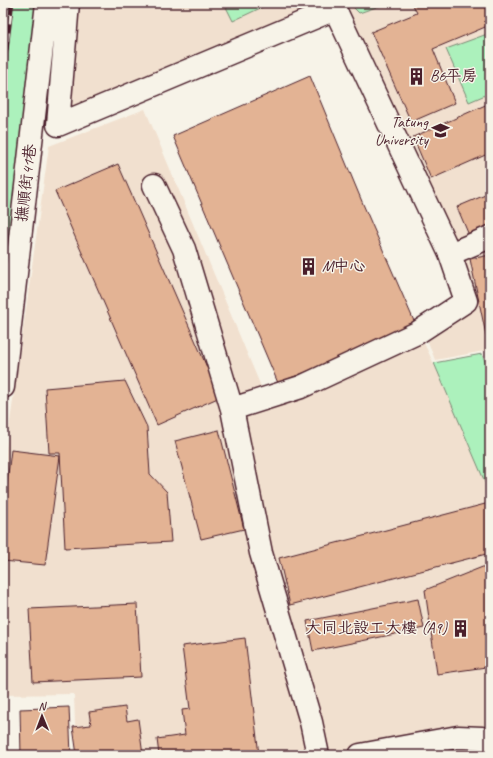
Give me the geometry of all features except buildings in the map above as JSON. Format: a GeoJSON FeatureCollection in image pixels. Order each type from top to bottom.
{"type":"FeatureCollection","features":[{"type":"Feature","properties":{"kind":"street","name":"撫順街41巷"},"geometry":{"type":"LineString","coordinates":[[3,387],[47,3]]}},
{"type":"Feature","properties":{"kind":"street"},"geometry":{"type":"LineString","coordinates":[[68,3],[58,125],[340,6],[450,254],[466,301],[417,333],[301,387],[232,409]]}},
{"type":"Feature","properties":{"kind":"street"},"geometry":{"type":"LineString","coordinates":[[154,185],[184,249],[232,409],[261,553],[311,722],[318,755]]}},
{"type":"Feature","properties":{"kind":"street"},"geometry":{"type":"LineString","coordinates":[[450,254],[490,237]]}},
{"type":"Feature","properties":{"kind":"street"},"geometry":{"type":"LineString","coordinates":[[360,755],[458,737],[482,738],[490,743]]}},
{"type":"Feature","properties":{"kind":"shaded area"},"geometry":{"type":"Polygon","coordinates":[[[56,3],[319,3],[42,122],[56,3]]]}},
{"type":"Feature","properties":{"kind":"shaded area","name":"Tatung University"},"geometry":{"type":"Polygon","coordinates":[[[333,3],[490,3],[490,350],[435,360],[425,334],[470,311],[333,3]]]}},
{"type":"Feature","properties":{"kind":"shaded area"},"geometry":{"type":"Polygon","coordinates":[[[145,109],[267,401],[422,339],[490,480],[490,755],[76,755],[74,694],[3,695],[3,471],[49,146],[145,109]]]}},
{"type":"Feature","properties":{"kind":"green space"},"geometry":{"type":"Polygon","coordinates":[[[3,3],[36,3],[3,293],[3,3]]]}},
{"type":"Feature","properties":{"kind":"green space"},"geometry":{"type":"Polygon","coordinates":[[[224,3],[271,3],[233,21],[224,3]]]}},
{"type":"Feature","properties":{"kind":"green space"},"geometry":{"type":"Polygon","coordinates":[[[349,3],[388,3],[359,13],[349,3]]]}},
{"type":"Feature","properties":{"kind":"green space"},"geometry":{"type":"Polygon","coordinates":[[[490,33],[490,93],[469,102],[446,49],[490,33]]]}},
{"type":"Feature","properties":{"kind":"green space"},"geometry":{"type":"Polygon","coordinates":[[[482,354],[490,373],[490,494],[434,363],[482,354]]]}},
{"type":"Feature","properties":{"kind":"railway"},"geometry":{"type":"LineString","coordinates":[[3,77],[12,3]]}},
{"type":"Feature","properties":{"kind":"place","name":"B6平房"},"geometry":{"type":"Point","coordinates":[417,76]}},
{"type":"Feature","properties":{"kind":"place","name":"Tatung University"},"geometry":{"type":"Point","coordinates":[441,131]}},
{"type":"Feature","properties":{"kind":"place","name":"M中心"},"geometry":{"type":"Point","coordinates":[309,266]}},
{"type":"Feature","properties":{"kind":"place","name":"大同北設工大樓 (A9)"},"geometry":{"type":"Point","coordinates":[460,628]}}]}
